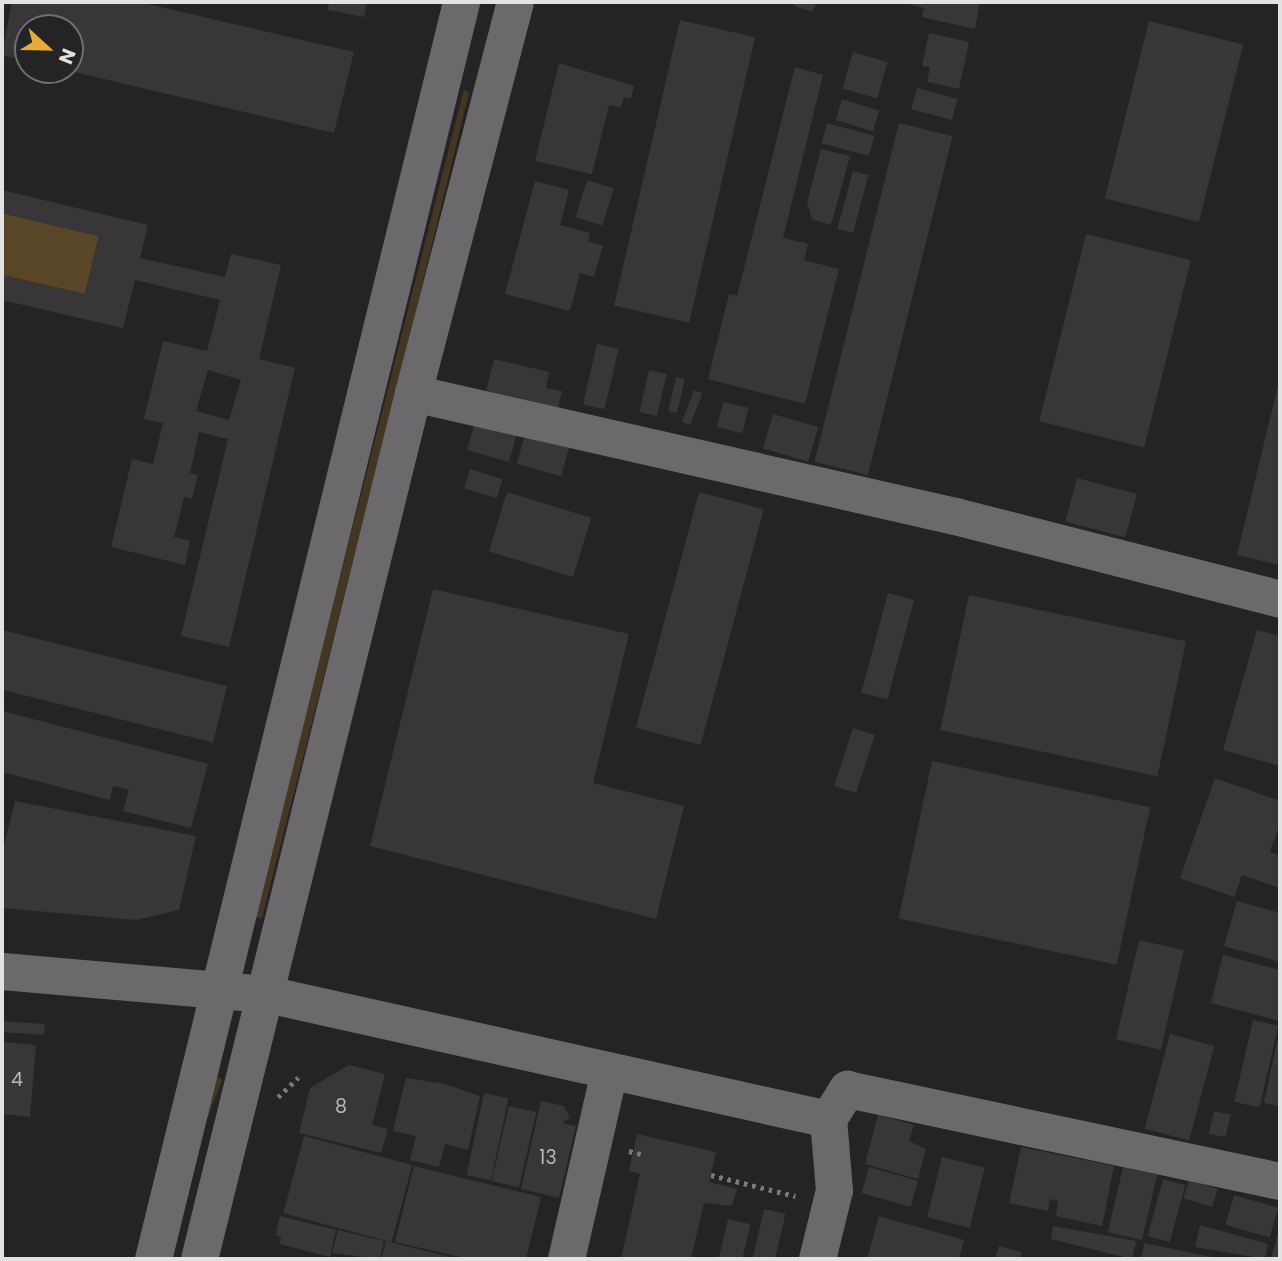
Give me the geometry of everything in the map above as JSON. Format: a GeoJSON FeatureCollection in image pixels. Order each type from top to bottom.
{"type":"FeatureCollection","features":[{"type":"Feature","properties":{"kind":"street"},"geometry":{"type":"LineString","coordinates":[[153,1259],[461,2]]}},
{"type":"Feature","properties":{"kind":"street"},"geometry":{"type":"LineString","coordinates":[[200,1259],[413,393],[515,2]]}},
{"type":"Feature","properties":{"kind":"street"},"geometry":{"type":"LineString","coordinates":[[413,393],[955,516],[1280,599]]}},
{"type":"Feature","properties":{"kind":"street"},"geometry":{"type":"LineString","coordinates":[[2,971],[267,994],[828,1119]]}},
{"type":"Feature","properties":{"kind":"street"},"geometry":{"type":"LineString","coordinates":[[566,1259],[609,1071]]}},
{"type":"Feature","properties":{"kind":"street"},"geometry":{"type":"LineString","coordinates":[[817,1259],[834,1190],[828,1119],[846,1089],[1280,1181]]}},
{"type":"Feature","properties":{"kind":"path"},"geometry":{"type":"LineString","coordinates":[[621,1149],[645,1155]]}},
{"type":"Feature","properties":{"kind":"path"},"geometry":{"type":"LineString","coordinates":[[711,1175],[806,1198]]}},
{"type":"Feature","properties":{"kind":"shaded area"},"geometry":{"type":"Polygon","coordinates":[[[464,89],[469,93],[385,436],[262,918],[254,917],[464,89]]]}},
{"type":"Feature","properties":{"kind":"shaded area"},"geometry":{"type":"Polygon","coordinates":[[[2,213],[99,236],[85,294],[2,275],[2,213]]]}},
{"type":"Feature","properties":{"kind":"shaded area"},"geometry":{"type":"Polygon","coordinates":[[[214,1076],[222,1079],[155,1255],[147,1252],[214,1076]]]}},
{"type":"Feature","properties":{"kind":"building"},"geometry":{"type":"Polygon","coordinates":[[[12,2],[139,2],[354,52],[334,133],[84,74],[84,14],[14,14],[14,58],[2,55],[12,2]]]}},
{"type":"Feature","properties":{"kind":"building"},"geometry":{"type":"Polygon","coordinates":[[[329,2],[367,2],[364,17],[328,10],[329,2]]]}},
{"type":"Feature","properties":{"kind":"building"},"geometry":{"type":"Polygon","coordinates":[[[795,2],[816,2],[813,12],[794,6],[795,2]]]}},
{"type":"Feature","properties":{"kind":"building"},"geometry":{"type":"Polygon","coordinates":[[[900,2],[980,2],[975,29],[922,17],[924,8],[900,2]]]}},
{"type":"Feature","properties":{"kind":"building"},"geometry":{"type":"Polygon","coordinates":[[[680,20],[755,37],[689,323],[614,305],[680,20]]]}},
{"type":"Feature","properties":{"kind":"building"},"geometry":{"type":"Polygon","coordinates":[[[1149,21],[1243,44],[1199,222],[1105,199],[1149,21]]]}},
{"type":"Feature","properties":{"kind":"building"},"geometry":{"type":"Polygon","coordinates":[[[929,33],[969,42],[959,89],[927,82],[930,67],[922,66],[929,33]]]}},
{"type":"Feature","properties":{"kind":"building"},"geometry":{"type":"Polygon","coordinates":[[[853,52],[888,62],[877,98],[843,89],[853,52]]]}},
{"type":"Feature","properties":{"kind":"building"},"geometry":{"type":"Polygon","coordinates":[[[559,63],[634,86],[631,99],[624,97],[621,108],[609,105],[592,174],[535,161],[559,63]]]}},
{"type":"Feature","properties":{"kind":"building"},"geometry":{"type":"Polygon","coordinates":[[[795,67],[823,75],[783,238],[808,244],[804,260],[839,269],[805,404],[708,379],[729,294],[737,296],[795,67]]]}},
{"type":"Feature","properties":{"kind":"building"},"geometry":{"type":"Polygon","coordinates":[[[917,88],[958,99],[952,120],[911,109],[917,88]]]}},
{"type":"Feature","properties":{"kind":"building"},"geometry":{"type":"Polygon","coordinates":[[[842,99],[879,110],[873,131],[836,120],[842,99]]]}},
{"type":"Feature","properties":{"kind":"building"},"geometry":{"type":"Polygon","coordinates":[[[827,123],[874,136],[869,156],[822,143],[827,123]]]}},
{"type":"Feature","properties":{"kind":"building"},"geometry":{"type":"Polygon","coordinates":[[[899,123],[952,136],[868,475],[815,462],[899,123]]]}},
{"type":"Feature","properties":{"kind":"building"},"geometry":{"type":"Polygon","coordinates":[[[821,149],[850,156],[831,225],[812,219],[807,203],[821,149]]]}},
{"type":"Feature","properties":{"kind":"building"},"geometry":{"type":"Polygon","coordinates":[[[853,171],[868,175],[853,233],[837,229],[853,171]]]}},
{"type":"Feature","properties":{"kind":"building"},"geometry":{"type":"Polygon","coordinates":[[[587,180],[614,188],[602,225],[576,217],[587,180]]]}},
{"type":"Feature","properties":{"kind":"building"},"geometry":{"type":"Polygon","coordinates":[[[535,181],[569,190],[560,225],[590,233],[588,241],[603,246],[594,277],[580,273],[570,311],[505,294],[535,181]]]}},
{"type":"Feature","properties":{"kind":"building"},"geometry":{"type":"Polygon","coordinates":[[[2,190],[148,225],[140,258],[225,277],[231,254],[281,265],[259,359],[295,368],[229,647],[181,636],[228,439],[199,432],[190,473],[198,475],[192,499],[184,497],[174,537],[190,541],[185,565],[111,547],[132,459],[153,464],[163,423],[144,419],[163,341],[207,351],[220,300],[135,280],[123,328],[2,300],[2,275],[85,294],[99,236],[2,213],[2,190]],[[208,370],[196,411],[229,420],[241,380],[208,370]]]}},
{"type":"Feature","properties":{"kind":"building"},"geometry":{"type":"Polygon","coordinates":[[[1086,234],[1191,260],[1144,447],[1039,421],[1086,234]]]}},
{"type":"Feature","properties":{"kind":"building"},"geometry":{"type":"Polygon","coordinates":[[[597,344],[618,349],[604,409],[583,404],[597,344]]]}},
{"type":"Feature","properties":{"kind":"building"},"geometry":{"type":"Polygon","coordinates":[[[494,359],[549,372],[546,388],[562,391],[558,408],[486,392],[494,359]]]}},
{"type":"Feature","properties":{"kind":"building"},"geometry":{"type":"Polygon","coordinates":[[[649,370],[667,374],[657,416],[639,412],[649,370]]]}},
{"type":"Feature","properties":{"kind":"building"},"geometry":{"type":"Polygon","coordinates":[[[676,377],[685,379],[677,413],[668,411],[676,377]]]}},
{"type":"Feature","properties":{"kind":"building"},"geometry":{"type":"Polygon","coordinates":[[[1280,381],[1280,565],[1237,555],[1280,381]]]}},
{"type":"Feature","properties":{"kind":"building"},"geometry":{"type":"Polygon","coordinates":[[[694,390],[702,393],[690,425],[682,422],[694,390]]]}},
{"type":"Feature","properties":{"kind":"building"},"geometry":{"type":"Polygon","coordinates":[[[723,402],[748,408],[742,433],[717,427],[723,402]]]}},
{"type":"Feature","properties":{"kind":"building"},"geometry":{"type":"Polygon","coordinates":[[[773,414],[818,427],[808,462],[763,449],[773,414]]]}},
{"type":"Feature","properties":{"kind":"building"},"geometry":{"type":"Polygon","coordinates":[[[484,419],[518,429],[509,462],[467,450],[474,426],[484,419]]]}},
{"type":"Feature","properties":{"kind":"building"},"geometry":{"type":"Polygon","coordinates":[[[526,431],[570,444],[561,476],[517,464],[526,431]]]}},
{"type":"Feature","properties":{"kind":"building"},"geometry":{"type":"Polygon","coordinates":[[[470,469],[503,479],[497,498],[464,488],[470,469]]]}},
{"type":"Feature","properties":{"kind":"building"},"geometry":{"type":"Polygon","coordinates":[[[1077,478],[1137,494],[1125,538],[1065,521],[1077,478]]]}},
{"type":"Feature","properties":{"kind":"building"},"geometry":{"type":"Polygon","coordinates":[[[507,492],[591,518],[573,577],[489,551],[507,492]]]}},
{"type":"Feature","properties":{"kind":"building"},"geometry":{"type":"Polygon","coordinates":[[[699,492],[764,509],[701,745],[636,728],[699,492]]]}},
{"type":"Feature","properties":{"kind":"building"},"geometry":{"type":"Polygon","coordinates":[[[433,589],[629,634],[593,783],[684,806],[656,919],[370,846],[433,589]]]}},
{"type":"Feature","properties":{"kind":"building"},"geometry":{"type":"Polygon","coordinates":[[[888,593],[914,600],[887,699],[861,692],[888,593]]]}},
{"type":"Feature","properties":{"kind":"building"},"geometry":{"type":"Polygon","coordinates":[[[969,595],[1186,641],[1157,776],[940,730],[969,595]]]}},
{"type":"Feature","properties":{"kind":"building"},"geometry":{"type":"Polygon","coordinates":[[[2,630],[227,686],[213,742],[2,690],[2,630]]]}},
{"type":"Feature","properties":{"kind":"building"},"geometry":{"type":"Polygon","coordinates":[[[1257,630],[1280,636],[1280,766],[1223,750],[1257,630]]]}},
{"type":"Feature","properties":{"kind":"building"},"geometry":{"type":"Polygon","coordinates":[[[2,711],[208,764],[191,828],[123,811],[129,790],[113,786],[110,800],[2,772],[2,711]]]}},
{"type":"Feature","properties":{"kind":"building"},"geometry":{"type":"Polygon","coordinates":[[[853,728],[875,735],[856,793],[834,786],[853,728]]]}},
{"type":"Feature","properties":{"kind":"building"},"geometry":{"type":"Polygon","coordinates":[[[932,761],[1150,807],[1117,965],[899,918],[932,761]]]}},
{"type":"Feature","properties":{"kind":"building"},"geometry":{"type":"Polygon","coordinates":[[[1215,778],[1280,801],[1280,823],[1270,852],[1280,856],[1280,888],[1242,875],[1234,897],[1180,878],[1215,778]]]}},
{"type":"Feature","properties":{"kind":"building"},"geometry":{"type":"Polygon","coordinates":[[[15,801],[196,836],[179,910],[136,920],[2,908],[2,854],[15,801]]]}},
{"type":"Feature","properties":{"kind":"building"},"geometry":{"type":"Polygon","coordinates":[[[1237,901],[1280,913],[1280,962],[1224,946],[1237,901]]]}},
{"type":"Feature","properties":{"kind":"building"},"geometry":{"type":"Polygon","coordinates":[[[1139,940],[1184,950],[1161,1050],[1116,1039],[1139,940]]]}},
{"type":"Feature","properties":{"kind":"building"},"geometry":{"type":"Polygon","coordinates":[[[1223,955],[1280,970],[1280,1021],[1211,1003],[1223,955]]]}},
{"type":"Feature","properties":{"kind":"building"},"geometry":{"type":"Polygon","coordinates":[[[1253,1020],[1278,1026],[1259,1108],[1234,1102],[1253,1020]]]}},
{"type":"Feature","properties":{"kind":"building"},"geometry":{"type":"Polygon","coordinates":[[[2,1021],[45,1024],[44,1035],[2,1032],[2,1021]]]}},
{"type":"Feature","properties":{"kind":"building"},"geometry":{"type":"Polygon","coordinates":[[[1170,1034],[1214,1046],[1189,1141],[1145,1129],[1170,1034]]]}},
{"type":"Feature","properties":{"kind":"building"},"geometry":{"type":"Polygon","coordinates":[[[1277,1041],[1280,1041],[1280,1106],[1264,1103],[1277,1041]]]}},
{"type":"Feature","properties":{"kind":"building"},"geometry":{"type":"Polygon","coordinates":[[[2,1042],[36,1045],[30,1117],[2,1114],[2,1042]]]}},
{"type":"Feature","properties":{"kind":"building"},"geometry":{"type":"Polygon","coordinates":[[[349,1065],[385,1074],[372,1125],[388,1129],[381,1153],[299,1133],[310,1088],[349,1065]]]}},
{"type":"Feature","properties":{"kind":"building"},"geometry":{"type":"Polygon","coordinates":[[[406,1078],[445,1084],[480,1096],[468,1150],[445,1144],[439,1167],[410,1160],[416,1136],[393,1131],[406,1078]]]}},
{"type":"Feature","properties":{"kind":"building"},"geometry":{"type":"Polygon","coordinates":[[[484,1093],[508,1098],[491,1180],[467,1175],[484,1093]]]}},
{"type":"Feature","properties":{"kind":"building"},"geometry":{"type":"Polygon","coordinates":[[[541,1101],[564,1106],[570,1118],[562,1123],[576,1126],[559,1198],[521,1189],[541,1101]]]}},
{"type":"Feature","properties":{"kind":"building"},"geometry":{"type":"Polygon","coordinates":[[[509,1106],[536,1112],[519,1187],[492,1181],[509,1106]]]}},
{"type":"Feature","properties":{"kind":"building"},"geometry":{"type":"Polygon","coordinates":[[[1214,1111],[1231,1115],[1225,1137],[1209,1133],[1214,1111]]]}},
{"type":"Feature","properties":{"kind":"building"},"geometry":{"type":"Polygon","coordinates":[[[878,1115],[914,1125],[909,1141],[926,1149],[918,1179],[865,1164],[878,1115]]]}},
{"type":"Feature","properties":{"kind":"building"},"geometry":{"type":"Polygon","coordinates":[[[637,1134],[716,1152],[709,1182],[737,1189],[732,1206],[704,1203],[691,1259],[621,1259],[640,1174],[629,1171],[637,1134]]]}},
{"type":"Feature","properties":{"kind":"building"},"geometry":{"type":"Polygon","coordinates":[[[304,1136],[412,1165],[391,1242],[283,1213],[304,1136]]]}},
{"type":"Feature","properties":{"kind":"building"},"geometry":{"type":"Polygon","coordinates":[[[1021,1147],[1114,1166],[1102,1226],[1056,1216],[1058,1201],[1050,1199],[1048,1211],[1009,1203],[1021,1147]]]}},
{"type":"Feature","properties":{"kind":"building"},"geometry":{"type":"Polygon","coordinates":[[[942,1157],[985,1168],[970,1228],[927,1217],[942,1157]]]}},
{"type":"Feature","properties":{"kind":"building"},"geometry":{"type":"Polygon","coordinates":[[[414,1166],[541,1197],[526,1259],[468,1259],[395,1242],[414,1166]]]}},
{"type":"Feature","properties":{"kind":"building"},"geometry":{"type":"Polygon","coordinates":[[[869,1167],[918,1181],[911,1207],[862,1193],[869,1167]]]}},
{"type":"Feature","properties":{"kind":"building"},"geometry":{"type":"Polygon","coordinates":[[[1123,1167],[1157,1175],[1142,1240],[1108,1232],[1123,1167]]]}},
{"type":"Feature","properties":{"kind":"building"},"geometry":{"type":"Polygon","coordinates":[[[1163,1179],[1185,1185],[1170,1242],[1148,1236],[1163,1179]]]}},
{"type":"Feature","properties":{"kind":"building"},"geometry":{"type":"Polygon","coordinates":[[[1189,1180],[1218,1189],[1212,1207],[1183,1198],[1189,1180]]]}},
{"type":"Feature","properties":{"kind":"building"},"geometry":{"type":"Polygon","coordinates":[[[1234,1195],[1278,1208],[1270,1237],[1225,1225],[1234,1195]]]}},
{"type":"Feature","properties":{"kind":"building"},"geometry":{"type":"Polygon","coordinates":[[[764,1209],[785,1214],[775,1259],[753,1259],[764,1209]]]}},
{"type":"Feature","properties":{"kind":"building"},"geometry":{"type":"Polygon","coordinates":[[[280,1216],[336,1230],[330,1257],[280,1244],[281,1237],[276,1235],[280,1216]]]}},
{"type":"Feature","properties":{"kind":"building"},"geometry":{"type":"Polygon","coordinates":[[[879,1216],[964,1240],[959,1259],[867,1259],[879,1216]]]}},
{"type":"Feature","properties":{"kind":"building"},"geometry":{"type":"Polygon","coordinates":[[[728,1219],[750,1224],[742,1259],[719,1259],[728,1219]]]}},
{"type":"Feature","properties":{"kind":"building"},"geometry":{"type":"Polygon","coordinates":[[[1200,1225],[1268,1244],[1265,1259],[1195,1247],[1200,1225]]]}},
{"type":"Feature","properties":{"kind":"building"},"geometry":{"type":"Polygon","coordinates":[[[1053,1226],[1136,1241],[1132,1259],[1051,1239],[1053,1226]]]}},
{"type":"Feature","properties":{"kind":"building"},"geometry":{"type":"Polygon","coordinates":[[[1279,1229],[1280,1259],[1271,1259],[1279,1229]]]}},
{"type":"Feature","properties":{"kind":"building"},"geometry":{"type":"Polygon","coordinates":[[[338,1230],[384,1241],[380,1259],[332,1253],[338,1230]]]}},
{"type":"Feature","properties":{"kind":"building"},"geometry":{"type":"Polygon","coordinates":[[[386,1241],[454,1258],[381,1259],[386,1241]]]}},
{"type":"Feature","properties":{"kind":"building"},"geometry":{"type":"Polygon","coordinates":[[[1144,1243],[1216,1258],[1216,1259],[1141,1259],[1144,1243]]]}},
{"type":"Feature","properties":{"kind":"building"},"geometry":{"type":"Polygon","coordinates":[[[999,1246],[1022,1252],[1020,1259],[995,1259],[999,1246]]]}}]}
